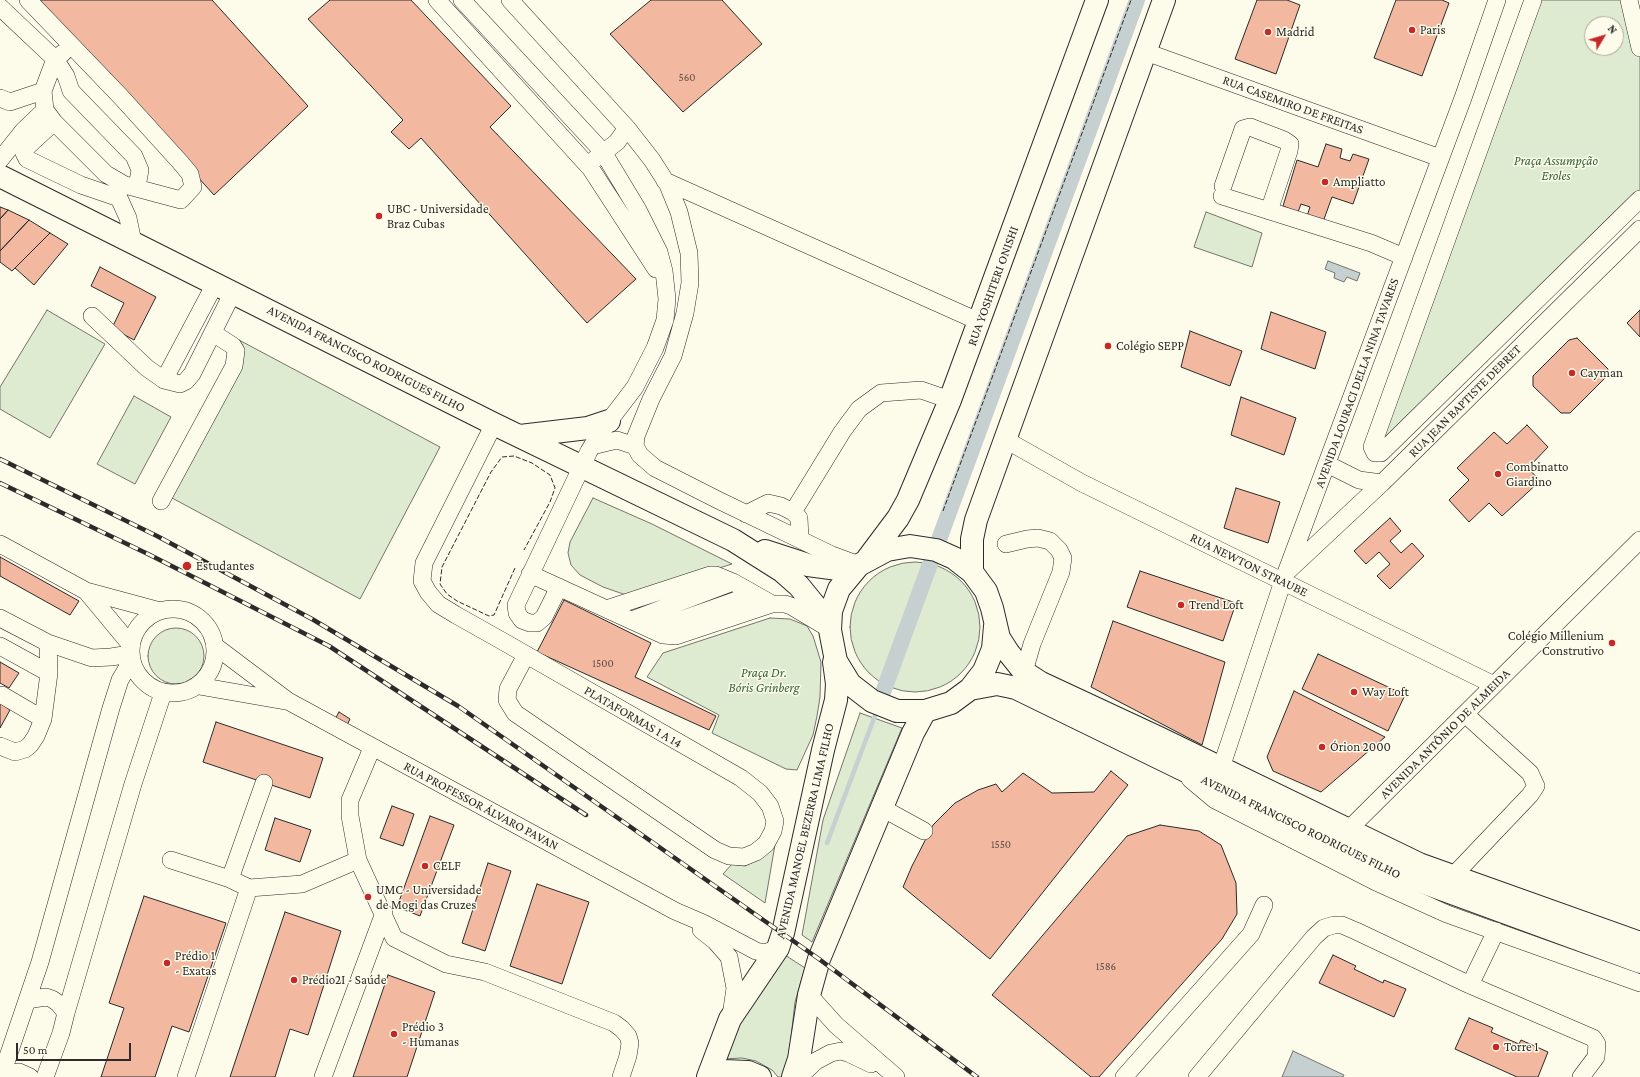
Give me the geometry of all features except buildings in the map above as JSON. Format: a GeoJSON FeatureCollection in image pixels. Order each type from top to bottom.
{"type":"FeatureCollection","features":[{"type":"Feature","properties":{"kind":"main road","name":"RUA YOSHITERI ONISHI"},"geometry":{"type":"LineString","coordinates":[[860,565],[898,518],[908,500],[950,400],[980,322],[1097,0]]}},
{"type":"Feature","properties":{"kind":"main road"},"geometry":{"type":"LineString","coordinates":[[972,572],[972,539],[976,520],[1164,0]]}},
{"type":"Feature","properties":{"kind":"main road","name":"AVENIDA FRANCISCO RODRIGUES FILHO"},"geometry":{"type":"LineString","coordinates":[[0,176],[494,424],[733,540],[782,571],[799,586],[830,631]]}},
{"type":"Feature","properties":{"kind":"main road"},"geometry":{"type":"LineString","coordinates":[[520,436],[588,428],[609,421]]}},
{"type":"Feature","properties":{"kind":"main road","name":"AVENIDA FRANCISCO RODRIGUES FILHO"},"geometry":{"type":"LineString","coordinates":[[733,540],[808,565],[860,565]]}},
{"type":"Feature","properties":{"kind":"main road","name":"AVENIDA FRANCISCO RODRIGUES FILHO"},"geometry":{"type":"LineString","coordinates":[[995,626],[993,649],[984,671],[970,689],[951,703],[925,711],[897,711],[872,701],[850,684],[836,661],[830,631],[831,611],[839,589],[860,565],[887,550],[910,546],[936,550],[954,558],[972,572],[986,591],[992,608],[995,626],[999,638],[1005,648],[1024,672],[1041,683],[1221,768],[1341,837],[1390,870],[1422,884],[1640,962]]}},
{"type":"Feature","properties":{"kind":"main road","name":"AVENIDA MANOEL BEZERRA LIMA FILHO"},"geometry":{"type":"LineString","coordinates":[[708,1077],[730,1019],[778,948],[783,933],[823,750],[836,700],[837,684],[830,631]]}},
{"type":"Feature","properties":{"kind":"main road","name":"AVENIDA FRANCISCO RODRIGUES FILHO"},"geometry":{"type":"LineString","coordinates":[[970,689],[997,684],[1016,688],[1170,763],[1341,837],[1640,943]]}},
{"type":"Feature","properties":{"kind":"main road"},"geometry":{"type":"LineString","coordinates":[[793,1077],[799,1059],[809,995],[819,959],[913,733],[925,711]]}},
{"type":"Feature","properties":{"kind":"main road"},"geometry":{"type":"LineString","coordinates":[[708,1077],[724,1071],[748,1072],[760,1077]]}},
{"type":"Feature","properties":{"kind":"street"},"geometry":{"type":"LineString","coordinates":[[28,0],[121,97],[190,174],[193,187],[182,200],[125,185],[106,174],[49,116],[43,91],[55,59],[72,46]]}},
{"type":"Feature","properties":{"kind":"street"},"geometry":{"type":"LineString","coordinates":[[437,0],[590,169],[620,211],[667,288]]}},
{"type":"Feature","properties":{"kind":"street"},"geometry":{"type":"LineString","coordinates":[[462,0],[606,156],[635,204],[659,252],[667,288],[665,320],[655,348],[635,388],[609,421],[580,466],[516,605],[517,613],[522,620],[530,623],[537,623],[544,617],[559,587]]}},
{"type":"Feature","properties":{"kind":"street"},"geometry":{"type":"LineString","coordinates":[[510,0],[632,134],[666,181],[679,212],[689,253],[690,283],[685,313],[675,351],[641,421],[636,436],[635,446],[640,455],[655,468],[746,514],[860,565]]}},
{"type":"Feature","properties":{"kind":"street","name":"AVENIDA LOURACI DELLA NINA TAVARES"},"geometry":{"type":"LineString","coordinates":[[1221,768],[1285,577],[1404,257],[1497,0]]}},
{"type":"Feature","properties":{"kind":"street"},"geometry":{"type":"LineString","coordinates":[[1533,0],[1372,447],[1375,453],[1381,453],[1640,199]]}},
{"type":"Feature","properties":{"kind":"street"},"geometry":{"type":"LineString","coordinates":[[1629,0],[1640,48]]}},
{"type":"Feature","properties":{"kind":"street"},"geometry":{"type":"LineString","coordinates":[[0,7],[55,59],[66,76],[71,91],[134,156],[140,170],[137,187]]}},
{"type":"Feature","properties":{"kind":"street","name":"RUA CASEMIRO DE FREITAS"},"geometry":{"type":"LineString","coordinates":[[1146,52],[1440,158]]}},
{"type":"Feature","properties":{"kind":"street"},"geometry":{"type":"LineString","coordinates":[[0,98],[10,102],[43,91]]}},
{"type":"Feature","properties":{"kind":"street"},"geometry":{"type":"LineString","coordinates":[[0,160],[23,131],[49,116]]}},
{"type":"Feature","properties":{"kind":"street"},"geometry":{"type":"LineString","coordinates":[[49,116],[26,148],[24,153],[27,159],[81,185],[119,198],[128,218],[133,242]]}},
{"type":"Feature","properties":{"kind":"street"},"geometry":{"type":"LineString","coordinates":[[1269,211],[1290,144],[1284,140],[1250,127],[1243,130],[1222,191],[1269,211],[1371,243],[1404,257]]}},
{"type":"Feature","properties":{"kind":"street"},"geometry":{"type":"LineString","coordinates":[[590,169],[606,156],[617,142],[632,134]]}},
{"type":"Feature","properties":{"kind":"street"},"geometry":{"type":"LineString","coordinates":[[666,181],[980,322]]}},
{"type":"Feature","properties":{"kind":"street","name":"RUA JEAN BAPTISTE DEBRET"},"geometry":{"type":"LineString","coordinates":[[1285,577],[1640,229]]}},
{"type":"Feature","properties":{"kind":"street"},"geometry":{"type":"LineString","coordinates":[[92,316],[147,368],[164,380],[180,384],[186,381],[213,333],[224,288]]}},
{"type":"Feature","properties":{"kind":"street"},"geometry":{"type":"LineString","coordinates":[[164,380],[224,288]]}},
{"type":"Feature","properties":{"kind":"street"},"geometry":{"type":"LineString","coordinates":[[161,501],[234,366],[236,352],[233,346],[213,333]]}},
{"type":"Feature","properties":{"kind":"street"},"geometry":{"type":"LineString","coordinates":[[793,512],[842,432],[859,409],[881,393],[922,390],[950,400]]}},
{"type":"Feature","properties":{"kind":"street","name":"PLATAFORMAS 1 A 14"},"geometry":{"type":"LineString","coordinates":[[494,424],[424,563],[422,581],[428,592],[438,604],[741,778],[760,793],[770,806],[775,821],[773,831],[766,844],[756,852],[744,857],[729,856],[715,850],[515,713],[507,700],[508,690],[526,655]]}},
{"type":"Feature","properties":{"kind":"street"},"geometry":{"type":"LineString","coordinates":[[592,446],[617,440],[635,446]]}},
{"type":"Feature","properties":{"kind":"street","name":"RUA NEWTON STRAUBE"},"geometry":{"type":"LineString","coordinates":[[1006,440],[1082,483],[1285,577],[1494,685]]}},
{"type":"Feature","properties":{"kind":"street"},"geometry":{"type":"LineString","coordinates":[[1327,464],[1359,480],[1382,483]]}},
{"type":"Feature","properties":{"kind":"street"},"geometry":{"type":"LineString","coordinates":[[746,514],[768,503],[781,506],[793,512],[799,518],[800,539]]}},
{"type":"Feature","properties":{"kind":"street"},"geometry":{"type":"LineString","coordinates":[[1006,544],[1038,538],[1050,541],[1059,550],[1063,558],[1061,572],[1032,644],[1024,672]]}},
{"type":"Feature","properties":{"kind":"street","name":"AVENIDA ANTÔNIO DE ALMEIDA"},"geometry":{"type":"LineString","coordinates":[[1341,837],[1640,540]]}},
{"type":"Feature","properties":{"kind":"street"},"geometry":{"type":"LineString","coordinates":[[0,544],[86,591],[160,610],[175,609],[189,612],[202,620],[211,632],[215,646],[215,658],[212,668],[206,678],[198,686],[182,693],[163,693],[149,687],[138,677],[131,653],[86,591]]}},
{"type":"Feature","properties":{"kind":"street"},"geometry":{"type":"LineString","coordinates":[[530,574],[658,632],[676,636],[772,604],[785,604],[791,606],[830,631]]}},
{"type":"Feature","properties":{"kind":"street"},"geometry":{"type":"LineString","coordinates":[[606,609],[710,575],[716,575],[733,582],[772,604]]}},
{"type":"Feature","properties":{"kind":"street"},"geometry":{"type":"LineString","coordinates":[[632,620],[733,582]]}},
{"type":"Feature","properties":{"kind":"street"},"geometry":{"type":"LineString","coordinates":[[658,632],[754,594]]}},
{"type":"Feature","properties":{"kind":"street"},"geometry":{"type":"LineString","coordinates":[[1,1076],[40,962],[111,708],[120,680],[127,668],[136,629],[146,618],[160,610]]}},
{"type":"Feature","properties":{"kind":"street"},"geometry":{"type":"LineString","coordinates":[[0,618],[48,643],[92,658],[111,658],[131,653]]}},
{"type":"Feature","properties":{"kind":"street"},"geometry":{"type":"LineString","coordinates":[[0,746],[15,752],[25,749],[30,745],[36,736],[43,719],[48,673],[48,643]]}},
{"type":"Feature","properties":{"kind":"street"},"geometry":{"type":"LineString","coordinates":[[0,646],[48,673]]}},
{"type":"Feature","properties":{"kind":"street","name":"RUA PROFESSOR ÁLVARO PAVAN"},"geometry":{"type":"LineString","coordinates":[[215,646],[288,701],[372,748],[675,911],[703,923],[756,951],[765,953],[778,948]]}},
{"type":"Feature","properties":{"kind":"street","name":"RUA PROFESSOR ÁLVARO PAVAN"},"geometry":{"type":"LineString","coordinates":[[198,686],[288,701]]}},
{"type":"Feature","properties":{"kind":"street"},"geometry":{"type":"LineString","coordinates":[[45,1077],[61,1033],[133,784],[163,693]]}},
{"type":"Feature","properties":{"kind":"street"},"geometry":{"type":"LineString","coordinates":[[2,695],[43,719]]}},
{"type":"Feature","properties":{"kind":"street"},"geometry":{"type":"LineString","coordinates":[[1454,876],[1530,795],[1536,786],[1530,774],[1465,714]]}},
{"type":"Feature","properties":{"kind":"street"},"geometry":{"type":"LineString","coordinates":[[372,748],[350,800],[350,816],[358,860],[384,913],[394,938],[446,964],[498,977],[614,1023],[628,1036],[630,1043],[628,1056],[621,1077]]}},
{"type":"Feature","properties":{"kind":"street"},"geometry":{"type":"LineString","coordinates":[[1170,763],[1215,800],[1376,882],[1447,914],[1640,983]]}},
{"type":"Feature","properties":{"kind":"street"},"geometry":{"type":"LineString","coordinates":[[230,879],[264,783]]}},
{"type":"Feature","properties":{"kind":"street"},"geometry":{"type":"LineString","coordinates":[[882,808],[924,831]]}},
{"type":"Feature","properties":{"kind":"street"},"geometry":{"type":"LineString","coordinates":[[171,860],[230,879],[249,888],[302,884],[358,860]]}},
{"type":"Feature","properties":{"kind":"street"},"geometry":{"type":"LineString","coordinates":[[186,1077],[249,888]]}},
{"type":"Feature","properties":{"kind":"street"},"geometry":{"type":"LineString","coordinates":[[1124,1077],[1251,934],[1264,905]]}},
{"type":"Feature","properties":{"kind":"street","name":"RUA PROFESSOR ÁLVARO PAVAN"},"geometry":{"type":"LineString","coordinates":[[675,911],[715,941],[729,957],[735,988],[730,1019]]}},
{"type":"Feature","properties":{"kind":"street"},"geometry":{"type":"LineString","coordinates":[[323,1077],[384,913]]}},
{"type":"Feature","properties":{"kind":"street"},"geometry":{"type":"LineString","coordinates":[[1197,1077],[1301,952],[1324,928],[1342,925],[1592,1038],[1597,1044],[1596,1058],[1581,1077]]}},
{"type":"Feature","properties":{"kind":"street"},"geometry":{"type":"LineString","coordinates":[[1470,984],[1496,931]]}},
{"type":"Feature","properties":{"kind":"street"},"geometry":{"type":"LineString","coordinates":[[809,995],[836,1025],[896,1077]]}},
{"type":"Feature","properties":{"kind":"street"},"geometry":{"type":"LineString","coordinates":[[27,1000],[46,997],[58,1003],[66,1013]]}},
{"type":"Feature","properties":{"kind":"street"},"geometry":{"type":"LineString","coordinates":[[799,1077],[824,1055],[841,1051],[862,1059],[896,1077]]}},
{"type":"Feature","properties":{"kind":"street"},"geometry":{"type":"LineString","coordinates":[[1,1076],[19,1072],[30,1077]]}},
{"type":"Feature","properties":{"kind":"green space","name":"Praça Assumpção Eroles"},"geometry":{"type":"Polygon","coordinates":[[[1528,0],[1634,0],[1640,26],[1640,204],[1377,462],[1369,458],[1528,0]]]}},
{"type":"Feature","properties":{"kind":"green space"},"geometry":{"type":"Polygon","coordinates":[[[1206,212],[1262,233],[1252,267],[1194,247],[1206,212]]]}},
{"type":"Feature","properties":{"kind":"green space"},"geometry":{"type":"Polygon","coordinates":[[[47,310],[105,344],[50,438],[0,409],[0,387],[47,310]]]}},
{"type":"Feature","properties":{"kind":"green space"},"geometry":{"type":"Polygon","coordinates":[[[239,340],[440,447],[360,599],[159,491],[239,340]]]}},
{"type":"Feature","properties":{"kind":"green space"},"geometry":{"type":"Polygon","coordinates":[[[134,396],[171,417],[135,484],[97,464],[134,396]]]}},
{"type":"Feature","properties":{"kind":"green space"},"geometry":{"type":"Polygon","coordinates":[[[593,498],[652,524],[732,564],[629,596],[603,587],[580,575],[571,565],[568,553],[570,542],[593,498]]]}},
{"type":"Feature","properties":{"kind":"green space"},"geometry":{"type":"Polygon","coordinates":[[[921,562],[940,567],[961,581],[975,602],[979,614],[979,640],[975,652],[961,673],[940,687],[928,691],[909,692],[890,687],[869,673],[855,652],[851,640],[850,621],[855,602],[869,581],[890,567],[902,563],[921,562]]]}},
{"type":"Feature","properties":{"kind":"green space","name":"Praça Dr. Bóris Grinberg"},"geometry":{"type":"Polygon","coordinates":[[[770,618],[790,619],[807,626],[813,636],[821,662],[820,697],[813,735],[797,770],[786,769],[712,733],[719,715],[647,677],[663,653],[770,618]]]}},
{"type":"Feature","properties":{"kind":"green space"},"geometry":{"type":"Polygon","coordinates":[[[176,628],[191,633],[199,641],[204,656],[199,671],[191,679],[176,684],[161,679],[153,671],[148,656],[153,641],[161,633],[176,628]]]}},
{"type":"Feature","properties":{"kind":"green space"},"geometry":{"type":"Polygon","coordinates":[[[860,713],[902,728],[812,942],[802,935],[823,820],[860,713]]]}},
{"type":"Feature","properties":{"kind":"green space"},"geometry":{"type":"Polygon","coordinates":[[[776,839],[765,903],[723,874],[732,864],[745,866],[756,860],[776,839]]]}},
{"type":"Feature","properties":{"kind":"green space"},"geometry":{"type":"Polygon","coordinates":[[[785,955],[805,968],[795,1002],[789,1055],[783,1077],[778,1077],[772,1070],[756,1061],[742,1058],[723,1059],[739,1022],[785,955]]]}},
{"type":"Feature","properties":{"kind":"shaded area"},"geometry":{"type":"Polygon","coordinates":[[[1328,261],[1360,273],[1357,281],[1347,277],[1344,282],[1334,278],[1335,273],[1325,269],[1328,261]]]}},
{"type":"Feature","properties":{"kind":"shaded area"},"geometry":{"type":"Polygon","coordinates":[[[1293,1051],[1344,1075],[1343,1077],[1282,1077],[1293,1051]]]}},
{"type":"Feature","properties":{"kind":"waterway"},"geometry":{"type":"LineString","coordinates":[[882,695],[1137,0]]}},
{"type":"Feature","properties":{"kind":"waterway"},"geometry":{"type":"LineString","coordinates":[[827,843],[876,713]]}},
{"type":"Feature","properties":{"kind":"railway"},"geometry":{"type":"LineString","coordinates":[[0,459],[157,536],[312,619],[458,706],[819,959],[977,1077]]}},
{"type":"Feature","properties":{"kind":"railway"},"geometry":{"type":"LineString","coordinates":[[0,483],[150,555],[329,646],[586,815]]}},
{"type":"Feature","properties":{"kind":"fence"},"geometry":{"type":"LineString","coordinates":[[943,511],[1131,0]]}},
{"type":"Feature","properties":{"kind":"fence"},"geometry":{"type":"LineString","coordinates":[[515,568],[494,615],[489,616],[457,601],[447,594],[440,584],[442,567],[491,472],[502,457],[514,456],[532,463],[550,475],[555,488],[550,502],[524,550]]}},
{"type":"Feature","properties":{"kind":"place","name":"Paris"},"geometry":{"type":"Point","coordinates":[1412,30]}},
{"type":"Feature","properties":{"kind":"place","name":"Madrid"},"geometry":{"type":"Point","coordinates":[1268,32]}},
{"type":"Feature","properties":{"kind":"place","name":"Ampliatto"},"geometry":{"type":"Point","coordinates":[1325,182]}},
{"type":"Feature","properties":{"kind":"place","name":"UBC - Universidade Braz Cubas"},"geometry":{"type":"Point","coordinates":[379,216]}},
{"type":"Feature","properties":{"kind":"place","name":"Colégio SEPP"},"geometry":{"type":"Point","coordinates":[1108,346]}},
{"type":"Feature","properties":{"kind":"place","name":"Cayman"},"geometry":{"type":"Point","coordinates":[1572,373]}},
{"type":"Feature","properties":{"kind":"place","name":"Combinatto Giardino"},"geometry":{"type":"Point","coordinates":[1498,474]}},
{"type":"Feature","properties":{"kind":"place","name":"Estudantes"},"geometry":{"type":"Point","coordinates":[187,566]}},
{"type":"Feature","properties":{"kind":"place","name":"Trend Loft"},"geometry":{"type":"Point","coordinates":[1181,605]}},
{"type":"Feature","properties":{"kind":"place","name":"Colégio Millenium Construtivo"},"geometry":{"type":"Point","coordinates":[1612,643]}},
{"type":"Feature","properties":{"kind":"place","name":"Way Loft"},"geometry":{"type":"Point","coordinates":[1354,692]}},
{"type":"Feature","properties":{"kind":"place","name":"Órion 2000"},"geometry":{"type":"Point","coordinates":[1322,747]}},
{"type":"Feature","properties":{"kind":"place","name":"CELF"},"geometry":{"type":"Point","coordinates":[425,866]}},
{"type":"Feature","properties":{"kind":"place","name":"UMC - Universidade de Mogi das Cruzes"},"geometry":{"type":"Point","coordinates":[368,897]}},
{"type":"Feature","properties":{"kind":"place","name":"Prédio 1 - Exatas"},"geometry":{"type":"Point","coordinates":[167,963]}},
{"type":"Feature","properties":{"kind":"place","name":"Prédio2I - Saúde"},"geometry":{"type":"Point","coordinates":[294,980]}},
{"type":"Feature","properties":{"kind":"place","name":"Prédio 3 - Humanas"},"geometry":{"type":"Point","coordinates":[394,1034]}},
{"type":"Feature","properties":{"kind":"place","name":"Torre 1"},"geometry":{"type":"Point","coordinates":[1496,1047]}}]}
